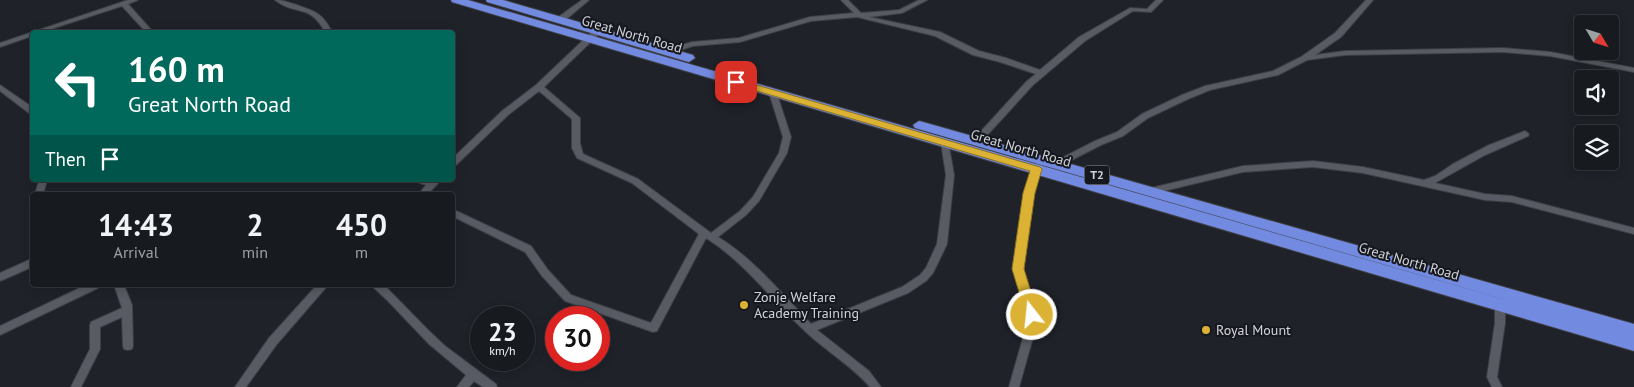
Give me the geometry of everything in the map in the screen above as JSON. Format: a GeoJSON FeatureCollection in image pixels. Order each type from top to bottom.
{"type":"FeatureCollection","features":[{"type":"Feature","properties":{"kind":"highway","name":"Great North Road"},"geometry":{"type":"LineString","coordinates":[[456,0],[668,52],[977,141],[1038,164],[1634,344]]}},
{"type":"Feature","properties":{"kind":"highway","name":"Great North Road"},"geometry":{"type":"LineString","coordinates":[[491,0],[560,20],[593,35],[773,93],[945,143],[1038,164],[1058,164],[1634,331]]}},
{"type":"Feature","properties":{"kind":"street"},"geometry":{"type":"LineString","coordinates":[[43,30],[135,0]]}},
{"type":"Feature","properties":{"kind":"street"},"geometry":{"type":"LineString","coordinates":[[278,0],[310,10],[324,24],[327,30]]}},
{"type":"Feature","properties":{"kind":"street"},"geometry":{"type":"LineString","coordinates":[[560,20],[586,0]]}},
{"type":"Feature","properties":{"kind":"street"},"geometry":{"type":"LineString","coordinates":[[844,0],[860,16],[947,37],[976,53],[1003,60],[1040,74]]}},
{"type":"Feature","properties":{"kind":"street"},"geometry":{"type":"LineString","coordinates":[[668,52],[692,44],[740,40],[810,19],[900,12],[924,0]]}},
{"type":"Feature","properties":{"kind":"street"},"geometry":{"type":"LineString","coordinates":[[977,141],[1040,74],[1093,32],[1119,19],[1132,9],[1149,10],[1160,0]]}},
{"type":"Feature","properties":{"kind":"street"},"geometry":{"type":"LineString","coordinates":[[1058,164],[1120,134],[1145,116],[1186,97],[1208,88],[1275,73],[1304,59],[1338,35],[1370,0]]}},
{"type":"Feature","properties":{"kind":"street"},"geometry":{"type":"LineString","coordinates":[[124,4],[148,30]]}},
{"type":"Feature","properties":{"kind":"street"},"geometry":{"type":"LineString","coordinates":[[0,45],[30,34]]}},
{"type":"Feature","properties":{"kind":"street"},"geometry":{"type":"LineString","coordinates":[[455,161],[505,113],[539,87],[593,35]]}},
{"type":"Feature","properties":{"kind":"street"},"geometry":{"type":"LineString","coordinates":[[1304,59],[1345,53],[1503,50],[1550,54],[1634,70]]}},
{"type":"Feature","properties":{"kind":"street"},"geometry":{"type":"LineString","coordinates":[[0,87],[30,110]]}},
{"type":"Feature","properties":{"kind":"street"},"geometry":{"type":"LineString","coordinates":[[539,87],[576,118],[578,125],[576,148],[580,156],[635,181],[741,257],[809,330],[865,374],[876,387]]}},
{"type":"Feature","properties":{"kind":"street"},"geometry":{"type":"LineString","coordinates":[[455,213],[528,249],[545,273],[568,298],[653,328],[708,235],[743,213],[756,199],[783,153],[787,137],[773,93]]}},
{"type":"Feature","properties":{"kind":"street"},"geometry":{"type":"LineString","coordinates":[[1424,183],[1433,181],[1454,167],[1506,140],[1525,134]]}},
{"type":"Feature","properties":{"kind":"street"},"geometry":{"type":"LineString","coordinates":[[809,330],[905,290],[923,278],[930,270],[942,244],[950,175],[945,143]]}},
{"type":"Feature","properties":{"kind":"street"},"geometry":{"type":"LineString","coordinates":[[1014,387],[1031,327],[1030,305],[1018,269],[1029,193],[1038,164]]}},
{"type":"Feature","properties":{"kind":"street"},"geometry":{"type":"LineString","coordinates":[[1151,191],[1220,173],[1291,164],[1336,166],[1485,197],[1512,199],[1634,231]]}},
{"type":"Feature","properties":{"kind":"street"},"geometry":{"type":"LineString","coordinates":[[426,192],[434,182]]}},
{"type":"Feature","properties":{"kind":"street"},"geometry":{"type":"LineString","coordinates":[[0,277],[30,264]]}},
{"type":"Feature","properties":{"kind":"street"},"geometry":{"type":"LineString","coordinates":[[0,331],[90,287]]}},
{"type":"Feature","properties":{"kind":"street"},"geometry":{"type":"LineString","coordinates":[[120,287],[127,310],[128,346]]}},
{"type":"Feature","properties":{"kind":"street"},"geometry":{"type":"LineString","coordinates":[[240,387],[273,341],[321,287]]}},
{"type":"Feature","properties":{"kind":"street"},"geometry":{"type":"LineString","coordinates":[[379,287],[389,294],[404,314],[458,365],[492,387]]}},
{"type":"Feature","properties":{"kind":"street"},"geometry":{"type":"LineString","coordinates":[[1497,387],[1492,377],[1500,323],[1500,305]]}},
{"type":"Feature","properties":{"kind":"street"},"geometry":{"type":"LineString","coordinates":[[76,387],[95,348],[94,325],[127,310]]}},
{"type":"Feature","properties":{"kind":"street"},"geometry":{"type":"LineString","coordinates":[[462,387],[473,375]]}},
{"type":"Feature","properties":{"kind":"place","name":"Zonje Welfare Academy Training"},"geometry":{"type":"Point","coordinates":[744,305]}},
{"type":"Feature","properties":{"kind":"place","name":"Royal Mount"},"geometry":{"type":"Point","coordinates":[1206,330]}},
{"type":"Feature","properties":{"kind":"route"},"geometry":{"type":"LineString","coordinates":[[736,82],[1036,169],[1029,193],[1018,269],[1032,315]]}}]}
